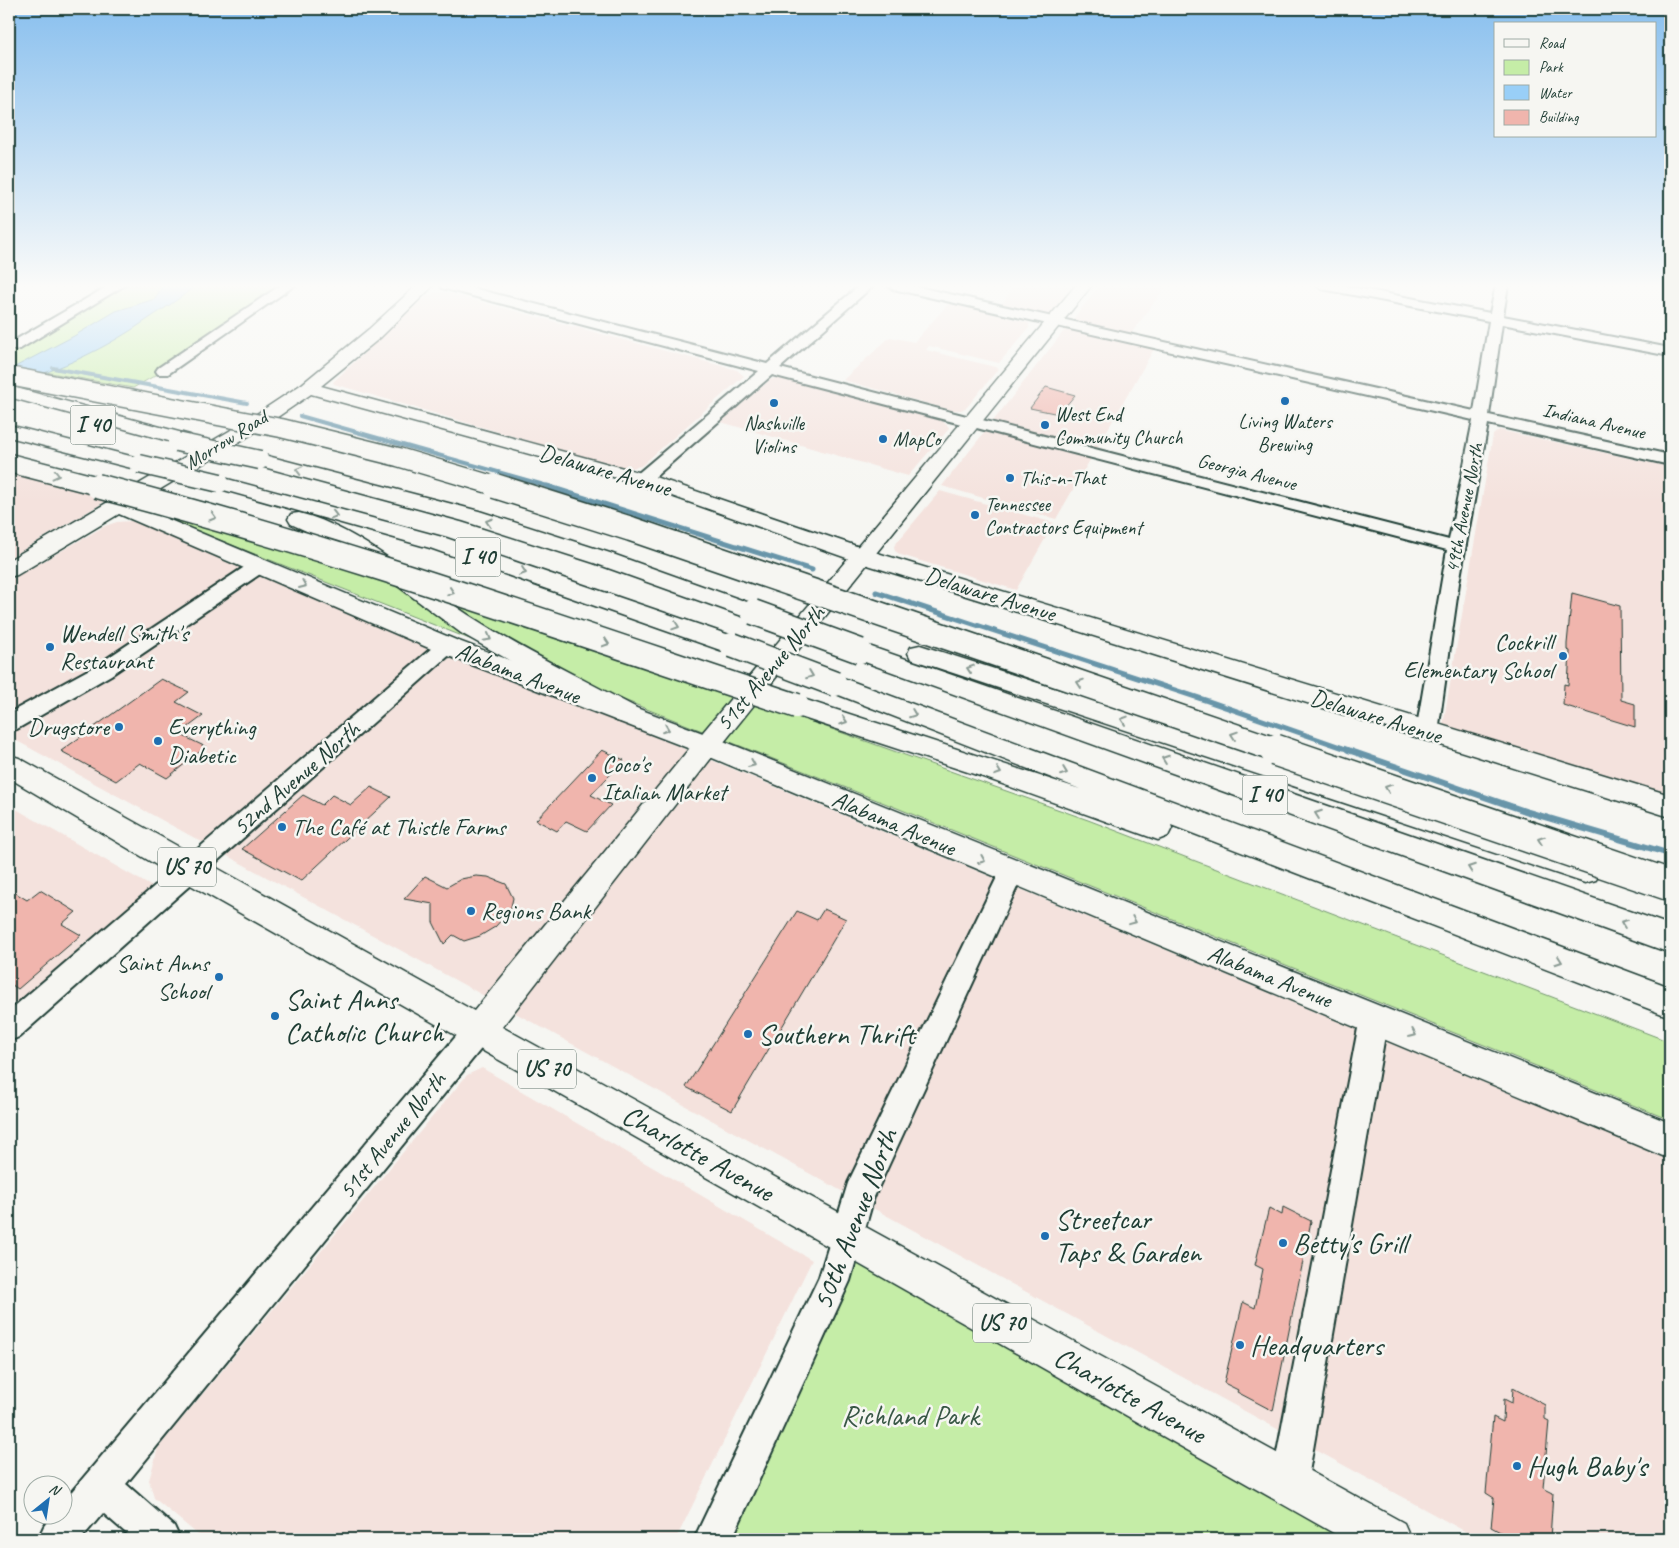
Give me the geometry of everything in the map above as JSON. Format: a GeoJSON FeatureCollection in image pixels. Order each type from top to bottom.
{"type":"FeatureCollection","features":[{"type":"Feature","properties":{"kind":"main road","name":"Morrow Road"},"geometry":{"type":"LineString","coordinates":[[9,570],[250,427],[308,388],[346,357]]}},
{"type":"Feature","properties":{"kind":"main road","name":"51st Avenue North"},"geometry":{"type":"LineString","coordinates":[[479,1030],[707,745],[1025,357]]}},
{"type":"Feature","properties":{"kind":"main road"},"geometry":{"type":"LineString","coordinates":[[9,376],[209,413],[311,435],[475,479],[630,529],[1670,884]]}},
{"type":"Feature","properties":{"kind":"main road","name":"Delaware Avenue"},"geometry":{"type":"LineString","coordinates":[[308,388],[642,479],[863,556],[1670,806]]}},
{"type":"Feature","properties":{"kind":"main road"},"geometry":{"type":"LineString","coordinates":[[9,402],[31,397],[180,441]]}},
{"type":"Feature","properties":{"kind":"main road","name":"I 40"},"geometry":{"type":"LineString","coordinates":[[9,402],[260,460],[471,516],[757,608],[864,644],[1670,939]]}},
{"type":"Feature","properties":{"kind":"main road","name":"I 40"},"geometry":{"type":"LineString","coordinates":[[9,431],[220,483],[438,543],[732,645],[1513,944],[1670,1002]]}},
{"type":"Feature","properties":{"kind":"main road"},"geometry":{"type":"LineString","coordinates":[[9,463],[141,496],[337,554],[993,770],[1191,839],[1513,944]]}},
{"type":"Feature","properties":{"kind":"main road"},"geometry":{"type":"LineString","coordinates":[[220,483],[334,534],[395,573],[469,627],[626,714]]}},
{"type":"Feature","properties":{"kind":"main road","name":"Alabama Avenue"},"geometry":{"type":"LineString","coordinates":[[118,506],[447,646],[707,745],[1670,1141]]}},
{"type":"Feature","properties":{"kind":"main road"},"geometry":{"type":"LineString","coordinates":[[864,644],[1545,859],[1670,896]]}},
{"type":"Feature","properties":{"kind":"main road","name":"Charlotte Avenue"},"geometry":{"type":"LineString","coordinates":[[9,765],[191,870],[1388,1539]]}},
{"type":"Feature","properties":{"kind":"street"},"geometry":{"type":"LineString","coordinates":[[163,371],[183,357]]}},
{"type":"Feature","properties":{"kind":"street","name":"Georgia Avenue"},"geometry":{"type":"LineString","coordinates":[[725,357],[972,423],[1456,547]]}},
{"type":"Feature","properties":{"kind":"street"},"geometry":{"type":"LineString","coordinates":[[642,479],[784,357]]}},
{"type":"Feature","properties":{"kind":"street","name":"Indiana Avenue"},"geometry":{"type":"LineString","coordinates":[[1219,357],[1670,460]]}},
{"type":"Feature","properties":{"kind":"street","name":"49th Avenue North"},"geometry":{"type":"LineString","coordinates":[[1427,732],[1456,547],[1481,417],[1489,357]]}},
{"type":"Feature","properties":{"kind":"street"},"geometry":{"type":"LineString","coordinates":[[9,723],[111,665],[259,566]]}},
{"type":"Feature","properties":{"kind":"street","name":"52nd Avenue North"},"geometry":{"type":"LineString","coordinates":[[9,1028],[447,646]]}},
{"type":"Feature","properties":{"kind":"street","name":"50th Avenue North"},"geometry":{"type":"LineString","coordinates":[[713,1539],[834,1281],[859,1194],[1012,872]]}},
{"type":"Feature","properties":{"kind":"street"},"geometry":{"type":"LineString","coordinates":[[1289,1484],[1374,1018]]}},
{"type":"Feature","properties":{"kind":"street","name":"51st Avenue North"},"geometry":{"type":"LineString","coordinates":[[57,1539],[102,1488],[479,1030]]}},
{"type":"Feature","properties":{"kind":"street"},"geometry":{"type":"LineString","coordinates":[[102,1488],[160,1539]]}},
{"type":"Feature","properties":{"kind":"shaded area"},"geometry":{"type":"Polygon","coordinates":[[[360,357],[689,357],[737,370],[744,376],[641,466],[626,469],[334,384],[333,382],[360,357]]]}},
{"type":"Feature","properties":{"kind":"shaded area"},"geometry":{"type":"Polygon","coordinates":[[[868,357],[955,357],[999,368],[967,407],[961,410],[951,410],[843,380],[868,357]]]}},
{"type":"Feature","properties":{"kind":"shaded area"},"geometry":{"type":"Polygon","coordinates":[[[975,357],[1004,357],[999,363],[975,357]]]}},
{"type":"Feature","properties":{"kind":"shaded area"},"geometry":{"type":"Polygon","coordinates":[[[1043,357],[1149,357],[1056,519],[942,486],[1043,357]]]}},
{"type":"Feature","properties":{"kind":"shaded area"},"geometry":{"type":"Polygon","coordinates":[[[776,378],[942,421],[949,427],[908,476],[721,422],[770,380],[776,378]]]}},
{"type":"Feature","properties":{"kind":"shaded area","name":"Cockrill Elementary School"},"geometry":{"type":"Polygon","coordinates":[[[1499,430],[1670,467],[1670,799],[1455,732],[1443,725],[1493,435],[1499,430]]]}},
{"type":"Feature","properties":{"kind":"shaded area"},"geometry":{"type":"Polygon","coordinates":[[[9,472],[111,498],[9,558],[9,472]]]}},
{"type":"Feature","properties":{"kind":"shaded area"},"geometry":{"type":"Polygon","coordinates":[[[940,491],[1054,523],[1016,590],[901,555],[895,551],[894,546],[940,491]]]}},
{"type":"Feature","properties":{"kind":"shaded area"},"geometry":{"type":"Polygon","coordinates":[[[132,521],[167,533],[1670,1160],[1670,1539],[1479,1539],[17,741],[9,740],[9,581],[105,526],[117,522],[132,521]]]}},
{"type":"Feature","properties":{"kind":"shaded area"},"geometry":{"type":"Polygon","coordinates":[[[9,805],[156,889],[19,1006],[9,1000],[9,805]]]}},
{"type":"Feature","properties":{"kind":"shaded area"},"geometry":{"type":"Polygon","coordinates":[[[482,1068],[812,1260],[676,1539],[203,1539],[154,1498],[149,1480],[158,1448],[467,1075],[482,1068]]]}},
{"type":"Feature","properties":{"kind":"green space"},"geometry":{"type":"Polygon","coordinates":[[[9,357],[183,357],[133,388],[40,371],[9,382],[9,357]]]}},
{"type":"Feature","properties":{"kind":"green space"},"geometry":{"type":"Polygon","coordinates":[[[161,491],[1088,820],[1670,1042],[1670,1120],[897,808],[146,511],[161,491]]]}},
{"type":"Feature","properties":{"kind":"green space","name":"Richland Park"},"geometry":{"type":"Polygon","coordinates":[[[848,1237],[1388,1539],[712,1539],[834,1281],[848,1237]]]}},
{"type":"Feature","properties":{"kind":"water"},"geometry":{"type":"Polygon","coordinates":[[[33,357],[82,357],[48,372],[9,385],[9,370],[33,357]]]}},
{"type":"Feature","properties":{"kind":"building"},"geometry":{"type":"Polygon","coordinates":[[[1046,387],[1075,395],[1059,414],[1030,408],[1046,387]]]}},
{"type":"Feature","properties":{"kind":"building"},"geometry":{"type":"Polygon","coordinates":[[[1572,593],[1620,606],[1621,700],[1635,704],[1635,727],[1563,705],[1564,684],[1568,685],[1570,651],[1567,650],[1567,644],[1572,593]]]}},
{"type":"Feature","properties":{"kind":"building"},"geometry":{"type":"Polygon","coordinates":[[[161,679],[189,692],[176,702],[203,716],[179,734],[206,747],[167,778],[140,763],[116,781],[61,751],[161,679]]]}},
{"type":"Feature","properties":{"kind":"building","name":"Coco's Italian Market"},"geometry":{"type":"Polygon","coordinates":[[[602,750],[624,760],[591,795],[611,805],[587,831],[566,821],[557,831],[536,820],[602,750]]]}},
{"type":"Feature","properties":{"kind":"building"},"geometry":{"type":"Polygon","coordinates":[[[371,787],[391,797],[301,881],[242,849],[303,795],[322,805],[332,795],[351,805],[371,787]]]}},
{"type":"Feature","properties":{"kind":"building","name":"Regions Bank"},"geometry":{"type":"Polygon","coordinates":[[[425,876],[447,887],[461,879],[476,876],[488,877],[506,884],[513,898],[509,916],[506,915],[495,927],[480,936],[464,941],[453,935],[444,944],[433,922],[433,904],[404,899],[425,876]]]}},
{"type":"Feature","properties":{"kind":"building"},"geometry":{"type":"Polygon","coordinates":[[[9,889],[27,900],[40,890],[76,912],[62,924],[81,935],[18,989],[9,983],[9,889]]]}},
{"type":"Feature","properties":{"kind":"building","name":"Southern Thrift"},"geometry":{"type":"Polygon","coordinates":[[[824,909],[846,919],[732,1111],[686,1087],[797,911],[817,920],[824,909]]]}},
{"type":"Feature","properties":{"kind":"building"},"geometry":{"type":"Polygon","coordinates":[[[1283,1207],[1311,1221],[1273,1411],[1224,1383],[1243,1302],[1255,1308],[1263,1269],[1255,1265],[1269,1208],[1282,1215],[1283,1207]]]}},
{"type":"Feature","properties":{"kind":"building","name":"Hugh Baby's"},"geometry":{"type":"Polygon","coordinates":[[[1513,1388],[1545,1405],[1545,1419],[1549,1421],[1543,1488],[1553,1493],[1550,1539],[1513,1539],[1491,1527],[1494,1498],[1486,1493],[1493,1417],[1503,1422],[1504,1399],[1512,1403],[1513,1388]]]}},
{"type":"Feature","properties":{"kind":"waterway"},"geometry":{"type":"LineString","coordinates":[[53,368],[247,403]]}},
{"type":"Feature","properties":{"kind":"waterway"},"geometry":{"type":"LineString","coordinates":[[300,416],[551,487]]}},
{"type":"Feature","properties":{"kind":"waterway"},"geometry":{"type":"LineString","coordinates":[[547,486],[812,570]]}},
{"type":"Feature","properties":{"kind":"waterway"},"geometry":{"type":"LineString","coordinates":[[876,592],[1208,701],[1352,751]]}},
{"type":"Feature","properties":{"kind":"waterway"},"geometry":{"type":"LineString","coordinates":[[1348,750],[1528,812],[1670,854]]}},
{"type":"Feature","properties":{"kind":"place","name":"Living Waters Brewing"},"geometry":{"type":"Point","coordinates":[1285,401]}},
{"type":"Feature","properties":{"kind":"place","name":"Nashville Violins"},"geometry":{"type":"Point","coordinates":[774,403]}},
{"type":"Feature","properties":{"kind":"place","name":"West End Community Church"},"geometry":{"type":"Point","coordinates":[1045,425]}},
{"type":"Feature","properties":{"kind":"place","name":"MapCo"},"geometry":{"type":"Point","coordinates":[883,439]}},
{"type":"Feature","properties":{"kind":"place","name":"This-n-That"},"geometry":{"type":"Point","coordinates":[1010,478]}},
{"type":"Feature","properties":{"kind":"place","name":"Tennessee Contractors Equipment"},"geometry":{"type":"Point","coordinates":[975,515]}},
{"type":"Feature","properties":{"kind":"place","name":"Wendell Smith's Restaurant"},"geometry":{"type":"Point","coordinates":[50,647]}},
{"type":"Feature","properties":{"kind":"place","name":"Cockrill Elementary School"},"geometry":{"type":"Point","coordinates":[1563,656]}},
{"type":"Feature","properties":{"kind":"place","name":"Drugstore"},"geometry":{"type":"Point","coordinates":[119,727]}},
{"type":"Feature","properties":{"kind":"place","name":"Everything Diabetic"},"geometry":{"type":"Point","coordinates":[158,741]}},
{"type":"Feature","properties":{"kind":"place","name":"Coco's Italian Market"},"geometry":{"type":"Point","coordinates":[592,778]}},
{"type":"Feature","properties":{"kind":"place","name":"The Café at Thistle Farms"},"geometry":{"type":"Point","coordinates":[282,827]}},
{"type":"Feature","properties":{"kind":"place","name":"Regions Bank"},"geometry":{"type":"Point","coordinates":[471,911]}},
{"type":"Feature","properties":{"kind":"place","name":"Saint Anns School"},"geometry":{"type":"Point","coordinates":[219,977]}},
{"type":"Feature","properties":{"kind":"place","name":"Saint Anns Catholic Church"},"geometry":{"type":"Point","coordinates":[275,1016]}},
{"type":"Feature","properties":{"kind":"place","name":"Southern Thrift"},"geometry":{"type":"Point","coordinates":[748,1034]}},
{"type":"Feature","properties":{"kind":"place","name":"Streetcar Taps & Garden"},"geometry":{"type":"Point","coordinates":[1045,1236]}},
{"type":"Feature","properties":{"kind":"place","name":"Betty's Grill"},"geometry":{"type":"Point","coordinates":[1283,1243]}},
{"type":"Feature","properties":{"kind":"place","name":"Headquarters"},"geometry":{"type":"Point","coordinates":[1240,1345]}},
{"type":"Feature","properties":{"kind":"place","name":"Hugh Baby's"},"geometry":{"type":"Point","coordinates":[1517,1466]}}]}
